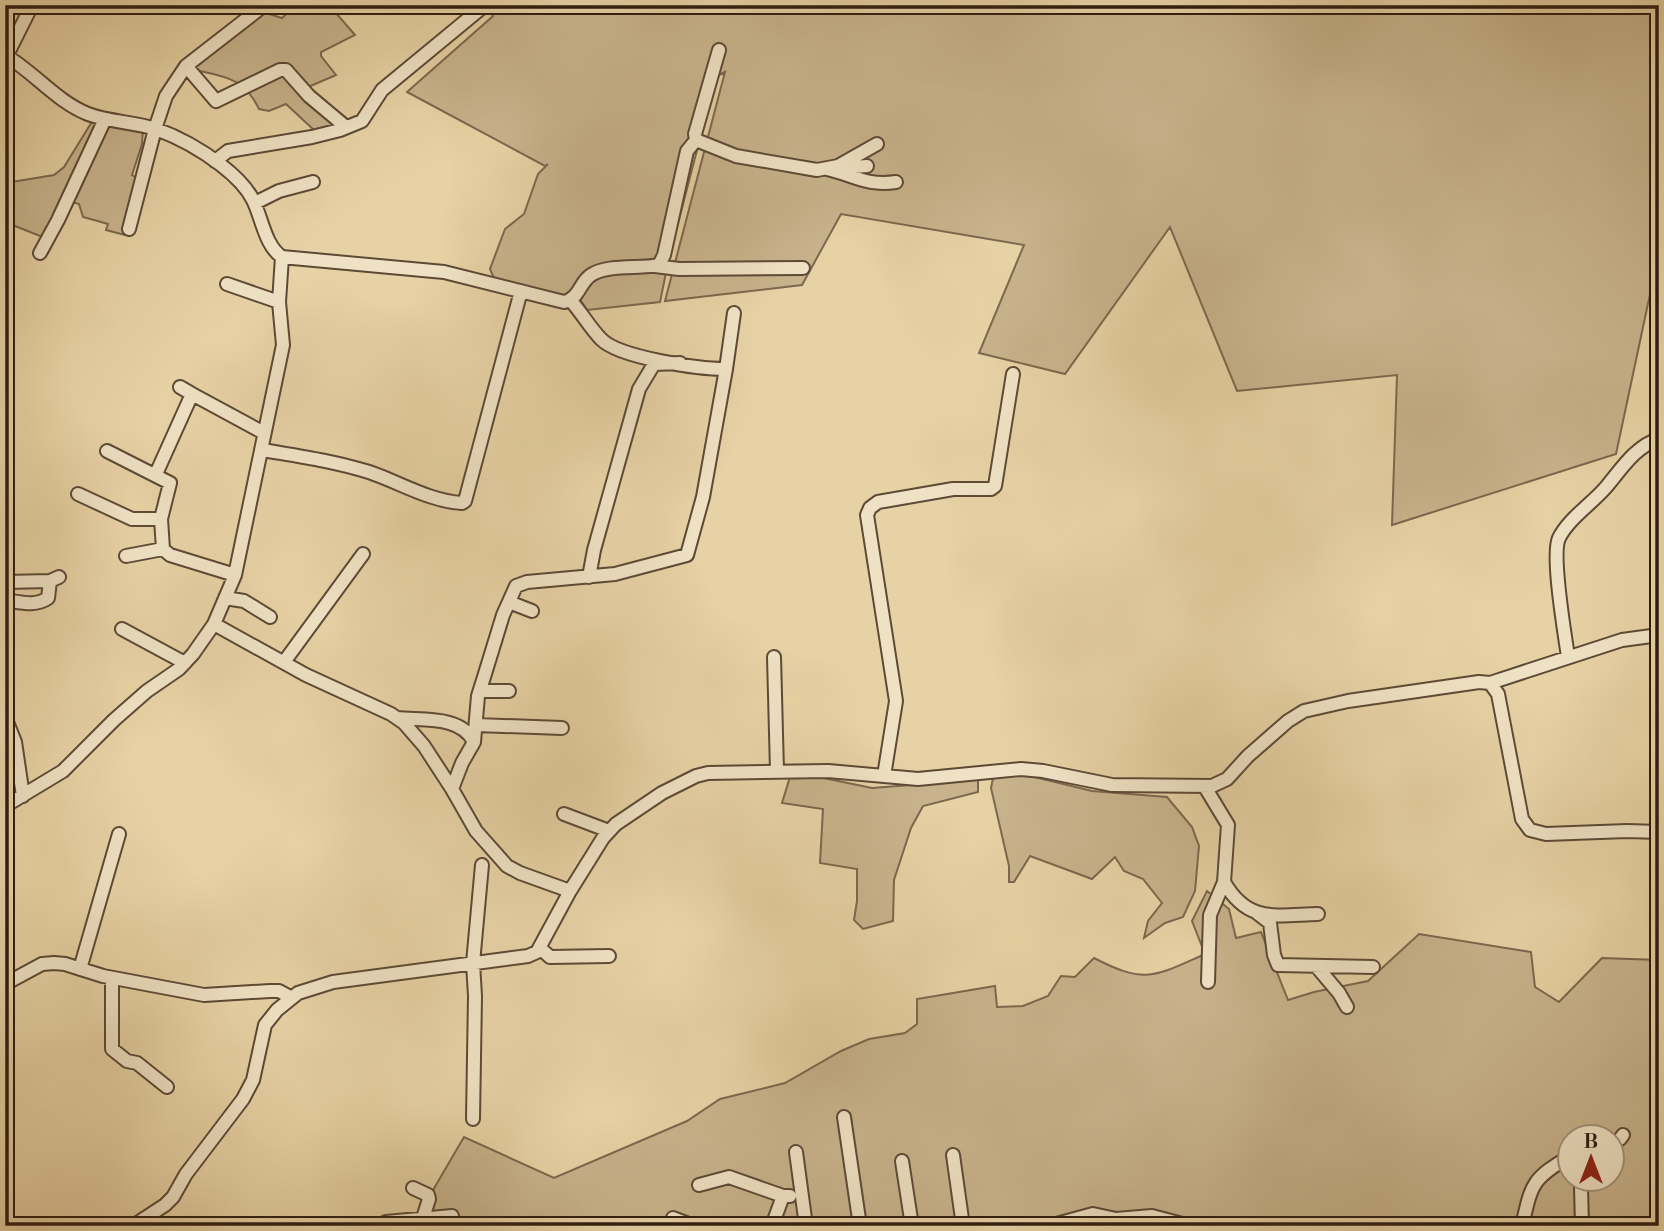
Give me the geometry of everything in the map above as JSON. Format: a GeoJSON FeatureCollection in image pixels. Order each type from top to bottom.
{"type":"FeatureCollection","features":[{"type":"Feature","properties":{"kind":"street"},"geometry":{"type":"LineString","coordinates":[[5,806],[63,771],[114,720],[185,663],[214,624],[235,575],[283,345],[279,302],[282,257],[269,240],[255,203],[234,176],[215,161],[155,129],[89,114],[62,100],[30,72],[6,57],[32,5]]}},
{"type":"Feature","properties":{"kind":"street"},"geometry":{"type":"LineString","coordinates":[[215,161],[228,151],[299,140],[362,121],[382,90],[485,5]]}},
{"type":"Feature","properties":{"kind":"street"},"geometry":{"type":"LineString","coordinates":[[129,229],[166,96],[186,66],[258,10]]}},
{"type":"Feature","properties":{"kind":"street"},"geometry":{"type":"LineString","coordinates":[[655,266],[659,265],[663,255],[687,151],[696,140],[695,134],[719,50]]}},
{"type":"Feature","properties":{"kind":"street"},"geometry":{"type":"LineString","coordinates":[[186,66],[216,102],[280,70],[286,70],[309,96],[346,127]]}},
{"type":"Feature","properties":{"kind":"street"},"geometry":{"type":"LineString","coordinates":[[40,253],[105,118]]}},
{"type":"Feature","properties":{"kind":"street"},"geometry":{"type":"LineString","coordinates":[[696,140],[736,156],[803,169],[867,166]]}},
{"type":"Feature","properties":{"kind":"street"},"geometry":{"type":"LineString","coordinates":[[827,169],[877,144]]}},
{"type":"Feature","properties":{"kind":"street"},"geometry":{"type":"LineString","coordinates":[[827,169],[866,183],[896,182]]}},
{"type":"Feature","properties":{"kind":"street"},"geometry":{"type":"LineString","coordinates":[[255,203],[279,191],[313,182]]}},
{"type":"Feature","properties":{"kind":"street"},"geometry":{"type":"LineString","coordinates":[[282,257],[444,272],[564,302],[571,301],[590,275],[614,269],[655,266],[679,269],[803,268]]}},
{"type":"Feature","properties":{"kind":"street"},"geometry":{"type":"LineString","coordinates":[[227,284],[279,302]]}},
{"type":"Feature","properties":{"kind":"street"},"geometry":{"type":"LineString","coordinates":[[263,450],[316,458],[368,472],[409,489],[462,503],[465,501],[521,291]]}},
{"type":"Feature","properties":{"kind":"street"},"geometry":{"type":"LineString","coordinates":[[571,301],[602,340],[614,347],[657,360],[702,369],[726,369]]}},
{"type":"Feature","properties":{"kind":"street"},"geometry":{"type":"LineString","coordinates":[[452,789],[474,742],[480,691],[516,586],[521,583],[628,572],[687,555],[703,497],[734,313]]}},
{"type":"Feature","properties":{"kind":"street"},"geometry":{"type":"LineString","coordinates":[[589,577],[594,550],[639,389],[654,364],[680,363]]}},
{"type":"Feature","properties":{"kind":"street"},"geometry":{"type":"LineString","coordinates":[[884,776],[896,701],[867,515],[870,508],[878,502],[953,489],[991,489],[995,486],[1013,374]]}},
{"type":"Feature","properties":{"kind":"street"},"geometry":{"type":"LineString","coordinates":[[180,387],[264,433]]}},
{"type":"Feature","properties":{"kind":"street"},"geometry":{"type":"LineString","coordinates":[[156,474],[165,436],[192,394]]}},
{"type":"Feature","properties":{"kind":"street"},"geometry":{"type":"LineString","coordinates":[[1568,657],[1558,569],[1557,550],[1560,537],[1633,454],[1659,439]]}},
{"type":"Feature","properties":{"kind":"street"},"geometry":{"type":"LineString","coordinates":[[107,451],[168,480],[171,485],[161,519],[163,550]]}},
{"type":"Feature","properties":{"kind":"street"},"geometry":{"type":"LineString","coordinates":[[78,494],[132,519],[161,519]]}},
{"type":"Feature","properties":{"kind":"street"},"geometry":{"type":"LineString","coordinates":[[126,556],[163,550],[170,555],[235,575]]}},
{"type":"Feature","properties":{"kind":"street"},"geometry":{"type":"LineString","coordinates":[[284,662],[363,554]]}},
{"type":"Feature","properties":{"kind":"street"},"geometry":{"type":"LineString","coordinates":[[5,582],[54,579],[48,597],[42,602],[5,600]]}},
{"type":"Feature","properties":{"kind":"street"},"geometry":{"type":"LineString","coordinates":[[225,598],[244,601],[270,617]]}},
{"type":"Feature","properties":{"kind":"street"},"geometry":{"type":"LineString","coordinates":[[509,602],[532,611]]}},
{"type":"Feature","properties":{"kind":"street"},"geometry":{"type":"LineString","coordinates":[[214,624],[306,676],[397,718],[415,733],[476,831],[510,868],[570,891]]}},
{"type":"Feature","properties":{"kind":"street"},"geometry":{"type":"LineString","coordinates":[[122,629],[185,663]]}},
{"type":"Feature","properties":{"kind":"street"},"geometry":{"type":"LineString","coordinates":[[133,1226],[173,1197],[186,1174],[243,1099],[253,1080],[265,1025],[276,1010],[298,993],[333,982],[528,956],[537,952],[570,891],[609,831],[636,808],[696,776],[708,773],[828,771],[918,779],[1021,769],[1112,785],[1205,787],[1227,779],[1268,739],[1304,711],[1348,701],[1479,682],[1490,683],[1631,637],[1659,635]]}},
{"type":"Feature","properties":{"kind":"street"},"geometry":{"type":"LineString","coordinates":[[774,657],[777,771]]}},
{"type":"Feature","properties":{"kind":"street"},"geometry":{"type":"LineString","coordinates":[[1490,683],[1498,694],[1522,819],[1530,830],[1546,834],[1659,832]]}},
{"type":"Feature","properties":{"kind":"street"},"geometry":{"type":"LineString","coordinates":[[480,691],[509,691]]}},
{"type":"Feature","properties":{"kind":"street"},"geometry":{"type":"LineString","coordinates":[[5,717],[15,742],[23,796]]}},
{"type":"Feature","properties":{"kind":"street"},"geometry":{"type":"LineString","coordinates":[[397,718],[435,721],[461,727],[474,742]]}},
{"type":"Feature","properties":{"kind":"street"},"geometry":{"type":"LineString","coordinates":[[475,725],[562,728]]}},
{"type":"Feature","properties":{"kind":"street"},"geometry":{"type":"LineString","coordinates":[[1205,787],[1228,825],[1224,882],[1210,915],[1208,982]]}},
{"type":"Feature","properties":{"kind":"street"},"geometry":{"type":"LineString","coordinates":[[564,814],[609,831]]}},
{"type":"Feature","properties":{"kind":"street"},"geometry":{"type":"LineString","coordinates":[[80,969],[119,834]]}},
{"type":"Feature","properties":{"kind":"street"},"geometry":{"type":"LineString","coordinates":[[473,1119],[473,963],[482,865]]}},
{"type":"Feature","properties":{"kind":"street"},"geometry":{"type":"LineString","coordinates":[[1224,882],[1232,897],[1247,910],[1272,915],[1318,914]]}},
{"type":"Feature","properties":{"kind":"street"},"geometry":{"type":"LineString","coordinates":[[1256,913],[1270,923],[1278,965],[1373,967]]}},
{"type":"Feature","properties":{"kind":"street"},"geometry":{"type":"LineString","coordinates":[[540,948],[550,957],[610,956]]}},
{"type":"Feature","properties":{"kind":"street"},"geometry":{"type":"LineString","coordinates":[[5,984],[42,964],[65,964],[112,978],[204,996],[279,991],[292,998]]}},
{"type":"Feature","properties":{"kind":"street"},"geometry":{"type":"LineString","coordinates":[[1317,967],[1349,1003]]}},
{"type":"Feature","properties":{"kind":"street"},"geometry":{"type":"LineString","coordinates":[[112,978],[112,1049],[116,1054],[144,1068],[167,1087]]}},
{"type":"Feature","properties":{"kind":"street"},"geometry":{"type":"LineString","coordinates":[[844,1117],[860,1226]]}},
{"type":"Feature","properties":{"kind":"street"},"geometry":{"type":"LineString","coordinates":[[796,1152],[806,1226]]}},
{"type":"Feature","properties":{"kind":"street"},"geometry":{"type":"LineString","coordinates":[[953,1155],[963,1226]]}},
{"type":"Feature","properties":{"kind":"street"},"geometry":{"type":"LineString","coordinates":[[902,1161],[912,1226]]}},
{"type":"Feature","properties":{"kind":"street"},"geometry":{"type":"LineString","coordinates":[[1522,1226],[1529,1192],[1535,1182],[1556,1165]]}},
{"type":"Feature","properties":{"kind":"street"},"geometry":{"type":"LineString","coordinates":[[699,1185],[729,1177],[783,1196],[802,1195]]}},
{"type":"Feature","properties":{"kind":"street"},"geometry":{"type":"LineString","coordinates":[[413,1188],[428,1195],[430,1220]]}},
{"type":"Feature","properties":{"kind":"street"},"geometry":{"type":"LineString","coordinates":[[1581,1192],[1582,1226]]}},
{"type":"Feature","properties":{"kind":"street"},"geometry":{"type":"LineString","coordinates":[[772,1226],[783,1196]]}},
{"type":"Feature","properties":{"kind":"street"},"geometry":{"type":"LineString","coordinates":[[1049,1226],[1081,1215],[1093,1214],[1116,1219],[1152,1216],[1190,1226]]}},
{"type":"Feature","properties":{"kind":"street"},"geometry":{"type":"LineString","coordinates":[[384,1226],[390,1220],[430,1220],[452,1216]]}},
{"type":"Feature","properties":{"kind":"street"},"geometry":{"type":"LineString","coordinates":[[673,1218],[694,1226]]}},
{"type":"Feature","properties":{"kind":"shaded area"},"geometry":{"type":"Polygon","coordinates":[[[296,5],[329,5],[355,35],[321,52],[321,56],[336,75],[308,87],[306,94],[332,124],[330,129],[316,132],[286,104],[269,111],[259,109],[247,91],[233,80],[195,70],[195,63],[263,12],[282,18],[296,5]]]}},
{"type":"Feature","properties":{"kind":"shaded area"},"geometry":{"type":"Polygon","coordinates":[[[485,5],[1659,5],[1659,252],[1616,454],[1392,525],[1397,375],[1237,391],[1170,227],[1065,374],[979,353],[1024,245],[841,214],[802,285],[665,301],[725,72],[713,78],[715,81],[660,302],[587,310],[581,301],[563,299],[495,281],[490,269],[505,229],[524,214],[538,174],[548,164],[545,166],[407,92],[493,16],[485,5]]]}},
{"type":"Feature","properties":{"kind":"shaded area"},"geometry":{"type":"Polygon","coordinates":[[[93,120],[143,129],[142,144],[132,175],[139,179],[125,235],[106,230],[108,224],[83,217],[79,204],[65,200],[45,238],[5,222],[5,183],[54,175],[64,167],[93,120]]]}},
{"type":"Feature","properties":{"kind":"shaded area"},"geometry":{"type":"Polygon","coordinates":[[[1022,774],[1092,791],[1167,797],[1192,827],[1199,846],[1195,891],[1183,917],[1165,923],[1144,938],[1148,921],[1162,903],[1143,879],[1124,871],[1115,857],[1092,879],[1030,856],[1014,882],[1009,882],[1009,866],[991,788],[993,778],[1022,774]]]}},
{"type":"Feature","properties":{"kind":"shaded area"},"geometry":{"type":"Polygon","coordinates":[[[809,775],[872,788],[978,777],[978,792],[923,806],[911,828],[894,880],[893,921],[863,929],[854,920],[857,869],[820,863],[823,809],[782,803],[790,777],[809,775]]]}},
{"type":"Feature","properties":{"kind":"shaded area"},"geometry":{"type":"Polygon","coordinates":[[[1207,891],[1229,909],[1236,938],[1261,932],[1288,1000],[1368,981],[1419,934],[1531,952],[1535,987],[1559,1002],[1602,958],[1659,960],[1659,1226],[412,1226],[464,1137],[554,1178],[687,1121],[720,1099],[785,1083],[841,1051],[869,1039],[905,1033],[917,1024],[917,999],[995,986],[997,1007],[1023,1006],[1048,996],[1061,976],[1075,977],[1094,958],[1126,972],[1150,974],[1174,968],[1205,954],[1192,921],[1207,891]]]}}]}
